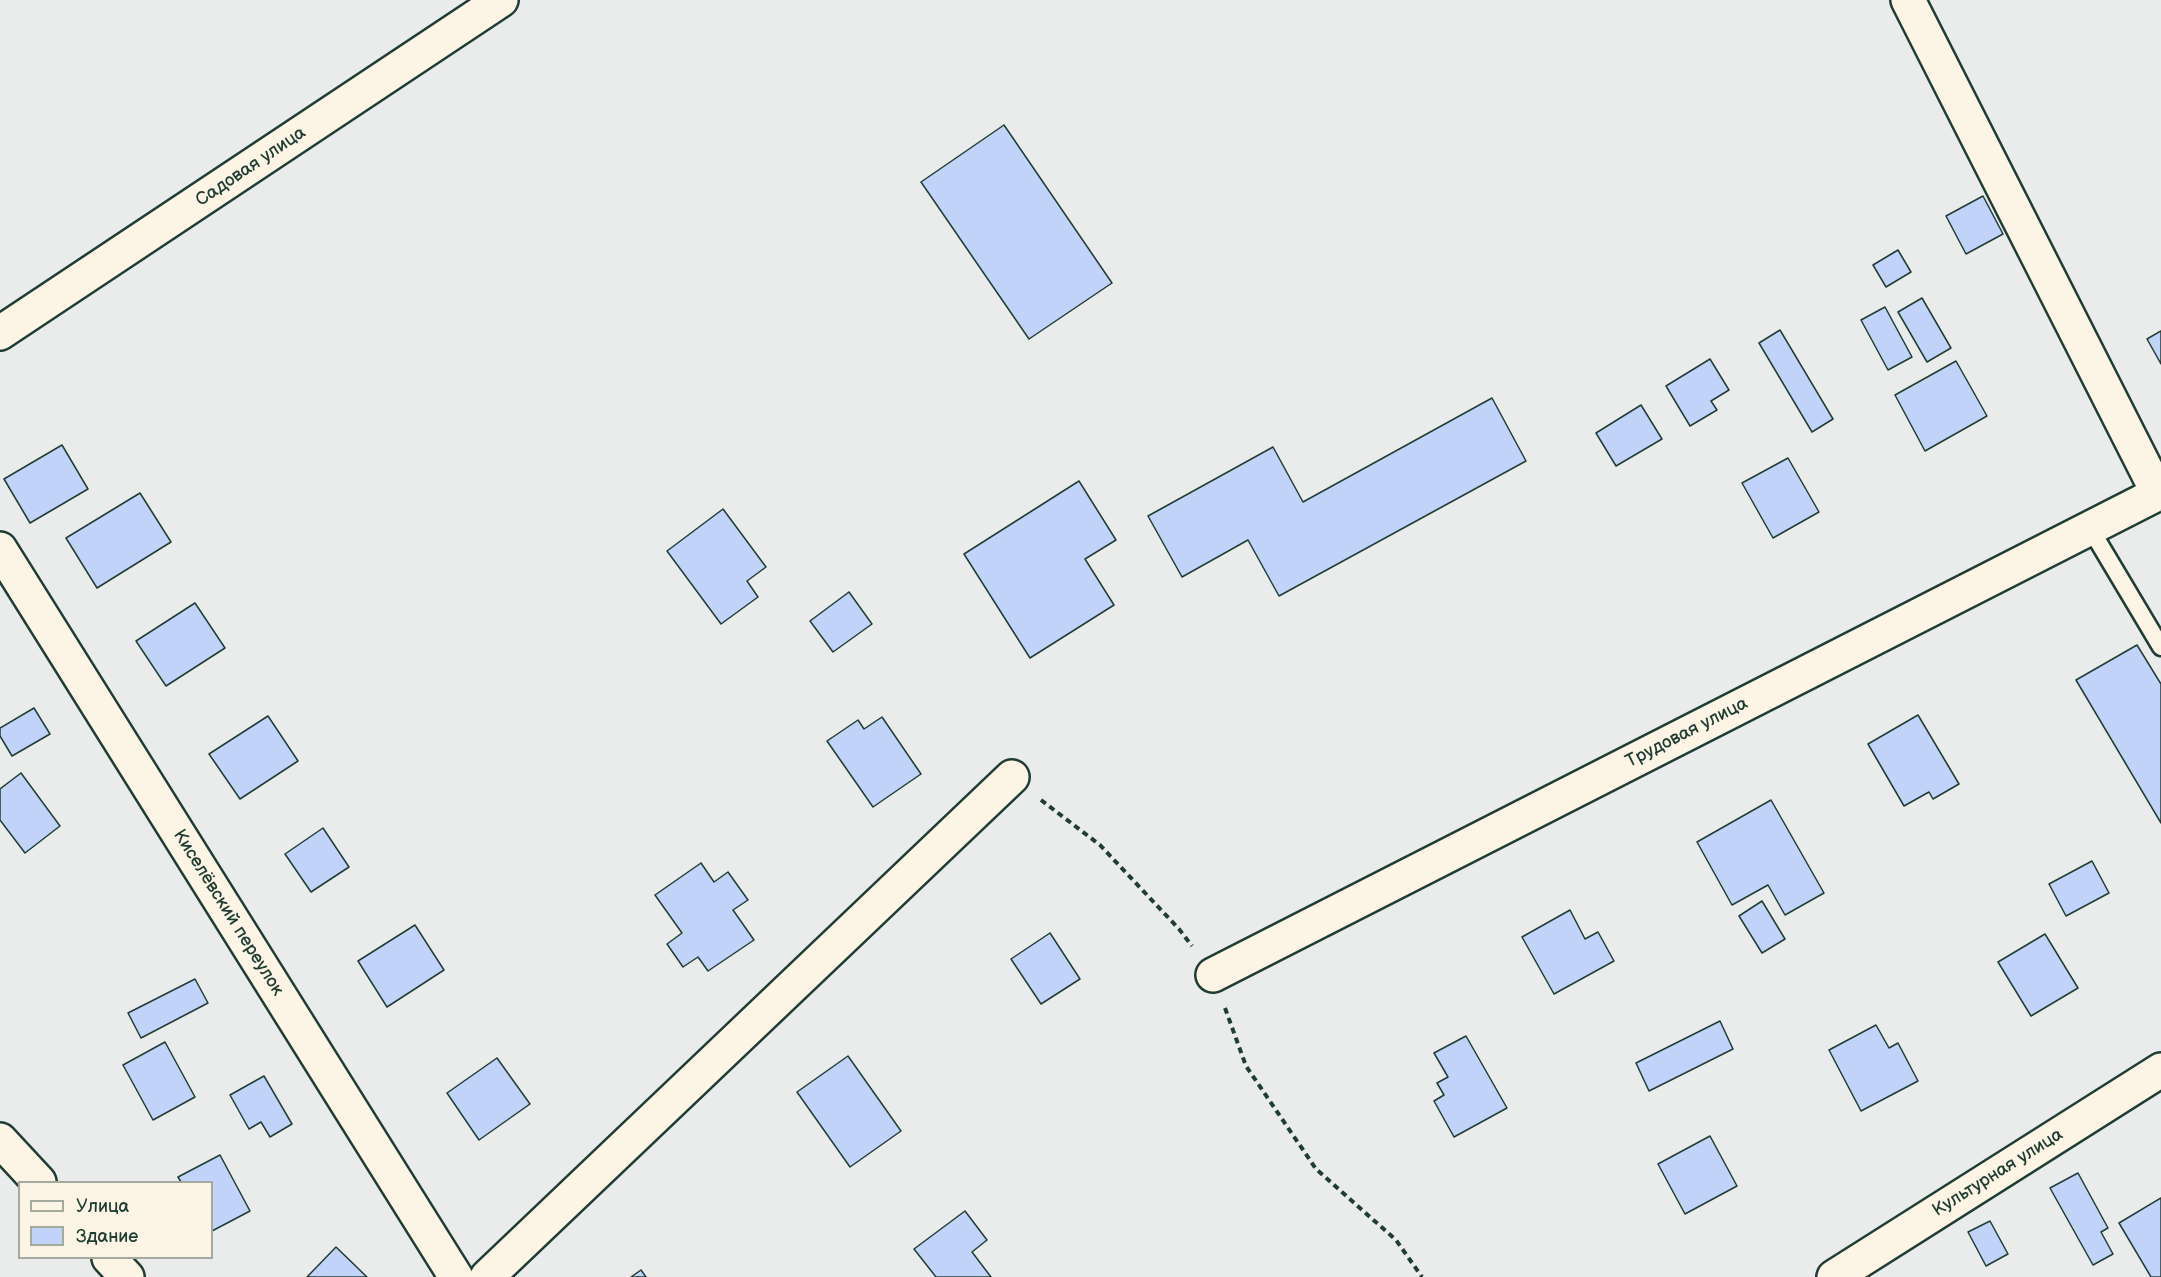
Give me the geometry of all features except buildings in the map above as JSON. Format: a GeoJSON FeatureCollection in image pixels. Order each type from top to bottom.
{"type":"FeatureCollection","features":[{"type":"Feature","properties":{"kind":"street","name":"Садовая улица"},"geometry":{"type":"LineString","coordinates":[[0,333],[501,0]]}},
{"type":"Feature","properties":{"kind":"street"},"geometry":{"type":"LineString","coordinates":[[1908,0],[2159,492]]}},
{"type":"Feature","properties":{"kind":"street","name":"Трудовая улица"},"geometry":{"type":"LineString","coordinates":[[1213,975],[2159,492]]}},
{"type":"Feature","properties":{"kind":"street","name":"Киселёвский переулок"},"geometry":{"type":"LineString","coordinates":[[0,549],[456,1277]]}},
{"type":"Feature","properties":{"kind":"street"},"geometry":{"type":"LineString","coordinates":[[487,1277],[1012,777]]}},
{"type":"Feature","properties":{"kind":"street","name":"Культурная улица"},"geometry":{"type":"LineString","coordinates":[[1834,1277],[2161,1070]]}},
{"type":"Feature","properties":{"kind":"street"},"geometry":{"type":"LineString","coordinates":[[0,1140],[38,1181]]}},
{"type":"Feature","properties":{"kind":"street"},"geometry":{"type":"LineString","coordinates":[[111,1259],[127,1277]]}},
{"type":"Feature","properties":{"kind":"lane"},"geometry":{"type":"LineString","coordinates":[[2090,528],[2161,647]]}},
{"type":"Feature","properties":{"kind":"path"},"geometry":{"type":"LineString","coordinates":[[1012,777],[1100,845],[1179,929],[1213,975],[1246,1066],[1272,1106],[1316,1169],[1396,1240],[1422,1277]]}}]}
